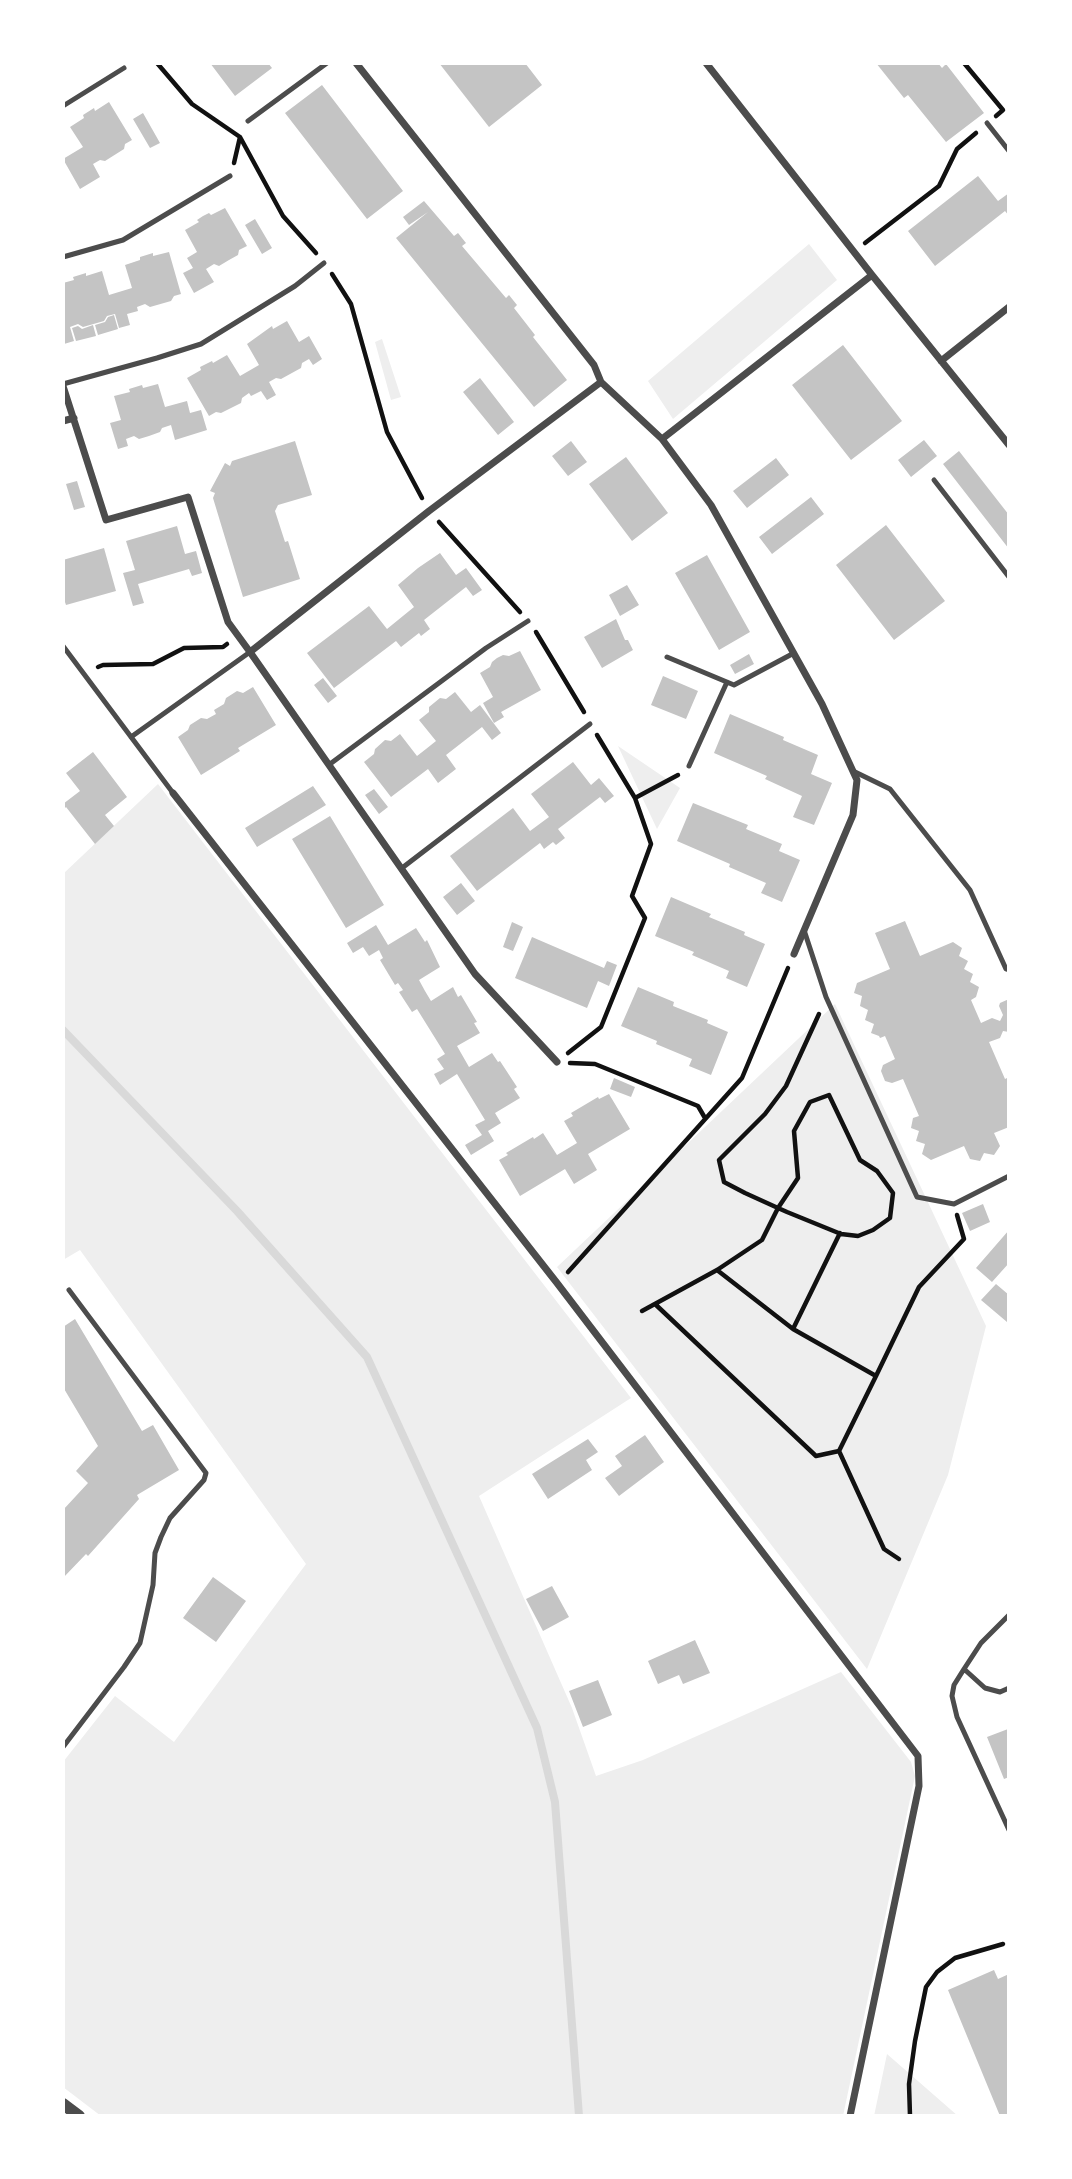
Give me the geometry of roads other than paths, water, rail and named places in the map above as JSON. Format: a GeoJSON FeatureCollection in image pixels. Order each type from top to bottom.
{"type":"FeatureCollection","features":[{"type":"Feature","properties":{"kind":"street"},"geometry":{"type":"LineString","coordinates":[[356,63],[594,365],[601,382],[662,439],[711,505],[822,704],[857,780],[853,815],[793,954]]}},
{"type":"Feature","properties":{"kind":"street"},"geometry":{"type":"LineString","coordinates":[[706,63],[1009,445]]}},
{"type":"Feature","properties":{"kind":"street"},"geometry":{"type":"LineString","coordinates":[[662,439],[872,275]]}},
{"type":"Feature","properties":{"kind":"street"},"geometry":{"type":"LineString","coordinates":[[941,361],[1009,307]]}},
{"type":"Feature","properties":{"kind":"street"},"geometry":{"type":"LineString","coordinates":[[250,652],[429,511],[601,382]]}},
{"type":"Feature","properties":{"kind":"street"},"geometry":{"type":"LineString","coordinates":[[63,385],[106,520],[188,497],[228,622],[475,974],[557,1062]]}},
{"type":"Feature","properties":{"kind":"street"},"geometry":{"type":"LineString","coordinates":[[63,421],[74,418]]}},
{"type":"Feature","properties":{"kind":"street"},"geometry":{"type":"LineString","coordinates":[[173,793],[557,1283],[918,1756],[919,1786],[850,2116]]}},
{"type":"Feature","properties":{"kind":"street"},"geometry":{"type":"LineString","coordinates":[[63,2104],[79,2116]]}},
{"type":"Feature","properties":{"kind":"lane"},"geometry":{"type":"LineString","coordinates":[[248,121],[327,63]]}},
{"type":"Feature","properties":{"kind":"lane"},"geometry":{"type":"LineString","coordinates":[[63,106],[124,68]]}},
{"type":"Feature","properties":{"kind":"lane"},"geometry":{"type":"LineString","coordinates":[[987,124],[1009,151]]}},
{"type":"Feature","properties":{"kind":"lane"},"geometry":{"type":"LineString","coordinates":[[63,257],[123,240],[230,176]]}},
{"type":"Feature","properties":{"kind":"lane"},"geometry":{"type":"LineString","coordinates":[[63,385],[201,344],[295,286],[324,263]]}},
{"type":"Feature","properties":{"kind":"lane"},"geometry":{"type":"LineString","coordinates":[[934,480],[1009,578]]}},
{"type":"Feature","properties":{"kind":"lane"},"geometry":{"type":"LineString","coordinates":[[330,764],[486,648],[528,621]]}},
{"type":"Feature","properties":{"kind":"lane"},"geometry":{"type":"LineString","coordinates":[[63,646],[173,793]]}},
{"type":"Feature","properties":{"kind":"lane"},"geometry":{"type":"LineString","coordinates":[[131,737],[250,652]]}},
{"type":"Feature","properties":{"kind":"lane"},"geometry":{"type":"LineString","coordinates":[[667,657],[734,685],[794,653]]}},
{"type":"Feature","properties":{"kind":"lane"},"geometry":{"type":"LineString","coordinates":[[689,766],[727,682]]}},
{"type":"Feature","properties":{"kind":"lane"},"geometry":{"type":"LineString","coordinates":[[402,868],[590,724]]}},
{"type":"Feature","properties":{"kind":"lane"},"geometry":{"type":"LineString","coordinates":[[853,771],[890,789],[971,890],[1006,969],[1009,970]]}},
{"type":"Feature","properties":{"kind":"lane"},"geometry":{"type":"LineString","coordinates":[[804,930],[827,997],[917,1197],[954,1204],[1009,1176]]}},
{"type":"Feature","properties":{"kind":"lane"},"geometry":{"type":"LineString","coordinates":[[63,1747],[140,1643],[151,1597],[155,1553],[161,1537],[170,1518],[204,1480],[206,1473],[69,1290]]}},
{"type":"Feature","properties":{"kind":"lane"},"geometry":{"type":"LineString","coordinates":[[1009,1615],[981,1643],[954,1685],[952,1696],[957,1717],[1009,1830]]}},
{"type":"Feature","properties":{"kind":"lane"},"geometry":{"type":"LineString","coordinates":[[964,1669],[985,1688],[1000,1692],[1009,1688]]}},
{"type":"Feature","properties":{"kind":"waterway"},"geometry":{"type":"LineString","coordinates":[[63,1030],[237,1211],[367,1357],[537,1728],[555,1802],[579,2116]]}}]}
